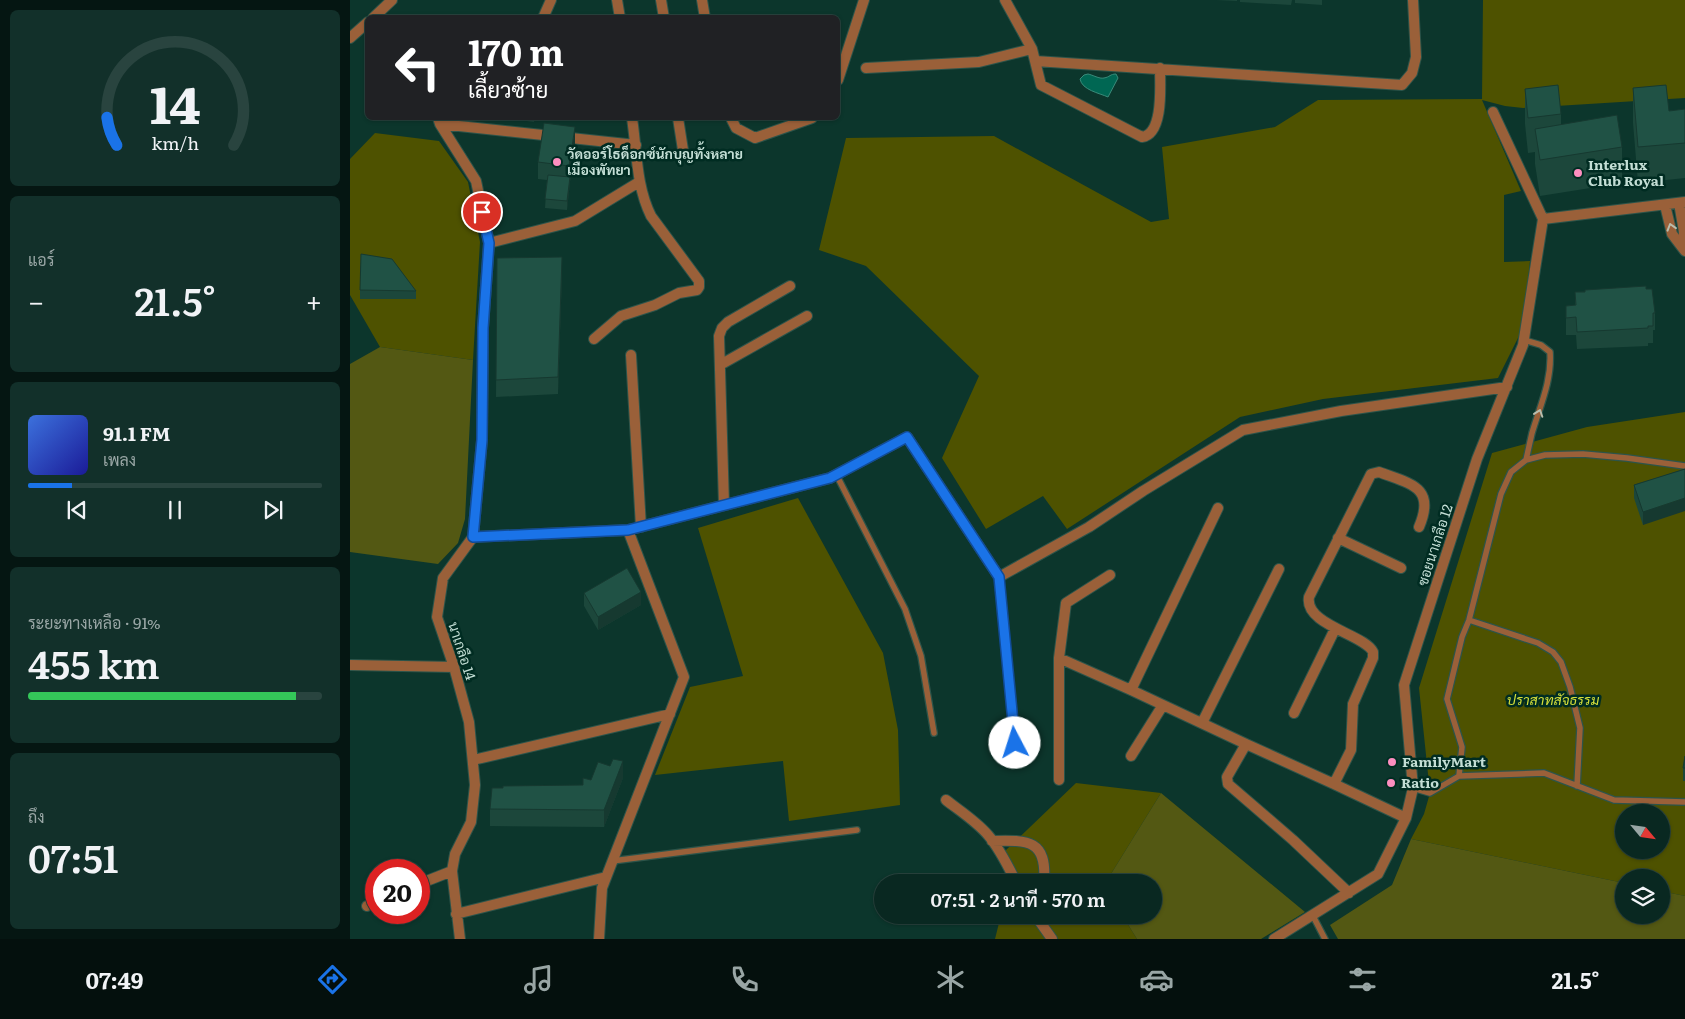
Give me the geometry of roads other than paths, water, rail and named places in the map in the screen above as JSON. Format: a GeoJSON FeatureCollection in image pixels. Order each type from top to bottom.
{"type":"FeatureCollection","features":[{"type":"Feature","properties":{"kind":"street"},"geometry":{"type":"LineString","coordinates":[[376,15],[392,0]]}},
{"type":"Feature","properties":{"kind":"street"},"geometry":{"type":"LineString","coordinates":[[544,15],[551,0]]}},
{"type":"Feature","properties":{"kind":"street"},"geometry":{"type":"LineString","coordinates":[[617,0],[620,15]]}},
{"type":"Feature","properties":{"kind":"street"},"geometry":{"type":"LineString","coordinates":[[661,0],[664,15]]}},
{"type":"Feature","properties":{"kind":"street"},"geometry":{"type":"LineString","coordinates":[[702,0],[704,15]]}},
{"type":"Feature","properties":{"kind":"street"},"geometry":{"type":"LineString","coordinates":[[840,74],[864,0]]}},
{"type":"Feature","properties":{"kind":"street"},"geometry":{"type":"LineString","coordinates":[[1005,0],[1032,49],[1041,85],[1044,88],[1146,138],[1160,115],[1160,68]]}},
{"type":"Feature","properties":{"kind":"street"},"geometry":{"type":"LineString","coordinates":[[1035,61],[1402,85],[1412,73],[1416,57],[1413,0]]}},
{"type":"Feature","properties":{"kind":"street"},"geometry":{"type":"LineString","coordinates":[[350,38],[365,25]]}},
{"type":"Feature","properties":{"kind":"street"},"geometry":{"type":"LineString","coordinates":[[866,68],[979,62],[1032,49]]}},
{"type":"Feature","properties":{"kind":"street"},"geometry":{"type":"LineString","coordinates":[[1493,112],[1543,219],[1682,203],[1684,249]]}},
{"type":"Feature","properties":{"kind":"street"},"geometry":{"type":"LineString","coordinates":[[594,339],[621,316],[655,305],[670,296],[697,290],[700,286],[699,281],[645,205],[639,182],[632,120]]}},
{"type":"Feature","properties":{"kind":"street"},"geometry":{"type":"LineString","coordinates":[[678,120],[683,150]]}},
{"type":"Feature","properties":{"kind":"street"},"geometry":{"type":"LineString","coordinates":[[733,120],[736,128],[755,138],[806,120]]}},
{"type":"Feature","properties":{"kind":"street"},"geometry":{"type":"LineString","coordinates":[[439,121],[636,145]]}},
{"type":"Feature","properties":{"kind":"street"},"geometry":{"type":"LineString","coordinates":[[439,121],[476,181],[489,243],[483,328],[482,440],[473,537],[628,530],[830,478],[907,437],[999,577],[1089,526],[1143,490],[1243,430],[1341,411],[1507,387]]}},
{"type":"Feature","properties":{"kind":"street"},"geometry":{"type":"LineString","coordinates":[[489,243],[576,221],[639,182]]}},
{"type":"Feature","properties":{"kind":"street"},"geometry":{"type":"LineString","coordinates":[[1665,205],[1672,234],[1684,249]]}},
{"type":"Feature","properties":{"kind":"street","name":"ซอยนาเกลือ 12"},"geometry":{"type":"LineString","coordinates":[[1274,939],[1378,874],[1406,818],[1413,788],[1404,685],[1477,459],[1524,340],[1543,219]]}},
{"type":"Feature","properties":{"kind":"street"},"geometry":{"type":"LineString","coordinates":[[724,505],[719,336],[722,328],[728,322],[790,286]]}},
{"type":"Feature","properties":{"kind":"street"},"geometry":{"type":"LineString","coordinates":[[720,365],[807,316]]}},
{"type":"Feature","properties":{"kind":"street"},"geometry":{"type":"LineString","coordinates":[[631,355],[641,527]]}},
{"type":"Feature","properties":{"kind":"street"},"geometry":{"type":"LineString","coordinates":[[1334,784],[1351,750],[1353,704],[1373,652],[1368,646],[1335,629],[1315,613],[1309,601],[1338,538],[1371,474],[1376,472],[1385,474],[1420,490],[1426,506],[1420,527]]}},
{"type":"Feature","properties":{"kind":"street"},"geometry":{"type":"LineString","coordinates":[[1131,690],[1218,508]]}},
{"type":"Feature","properties":{"kind":"street"},"geometry":{"type":"LineString","coordinates":[[598,939],[602,888],[684,677],[628,530]]}},
{"type":"Feature","properties":{"kind":"street","name":"นาเกลือ 14"},"geometry":{"type":"LineString","coordinates":[[460,939],[452,871],[456,854],[470,822],[475,785],[469,722],[454,667],[437,617],[443,578],[473,537]]}},
{"type":"Feature","properties":{"kind":"street"},"geometry":{"type":"LineString","coordinates":[[1338,538],[1401,568]]}},
{"type":"Feature","properties":{"kind":"street"},"geometry":{"type":"LineString","coordinates":[[1202,723],[1279,569]]}},
{"type":"Feature","properties":{"kind":"street"},"geometry":{"type":"LineString","coordinates":[[1060,780],[1059,658],[1066,603],[1110,575]]}},
{"type":"Feature","properties":{"kind":"street"},"geometry":{"type":"LineString","coordinates":[[1294,713],[1335,629]]}},
{"type":"Feature","properties":{"kind":"street"},"geometry":{"type":"LineString","coordinates":[[1059,658],[1406,818]]}},
{"type":"Feature","properties":{"kind":"street"},"geometry":{"type":"LineString","coordinates":[[350,664],[454,667]]}},
{"type":"Feature","properties":{"kind":"street"},"geometry":{"type":"LineString","coordinates":[[1130,756],[1163,705]]}},
{"type":"Feature","properties":{"kind":"street"},"geometry":{"type":"LineString","coordinates":[[473,760],[670,714]]}},
{"type":"Feature","properties":{"kind":"street"},"geometry":{"type":"LineString","coordinates":[[1246,744],[1228,774],[1228,784],[1293,840],[1349,893]]}},
{"type":"Feature","properties":{"kind":"street"},"geometry":{"type":"LineString","coordinates":[[946,800],[978,825],[1004,858],[1012,874]]}},
{"type":"Feature","properties":{"kind":"street"},"geometry":{"type":"LineString","coordinates":[[992,841],[1013,840],[1035,846],[1040,850],[1043,857],[1045,874]]}},
{"type":"Feature","properties":{"kind":"street"},"geometry":{"type":"LineString","coordinates":[[430,880],[452,871]]}},
{"type":"Feature","properties":{"kind":"street"},"geometry":{"type":"LineString","coordinates":[[456,914],[606,877]]}},
{"type":"Feature","properties":{"kind":"street"},"geometry":{"type":"LineString","coordinates":[[1042,924],[1052,939]]}},
{"type":"Feature","properties":{"kind":"lane"},"geometry":{"type":"LineString","coordinates":[[1524,340],[1541,345],[1550,352],[1551,366],[1544,401],[1526,460]]}},
{"type":"Feature","properties":{"kind":"lane"},"geometry":{"type":"LineString","coordinates":[[1459,776],[1462,747],[1446,700],[1462,637],[1469,620],[1501,494],[1511,472],[1526,460],[1545,455],[1583,454],[1685,466]]}},
{"type":"Feature","properties":{"kind":"lane"},"geometry":{"type":"LineString","coordinates":[[836,474],[905,609],[920,656],[934,733]]}},
{"type":"Feature","properties":{"kind":"lane"},"geometry":{"type":"LineString","coordinates":[[999,577],[1015,743]]}},
{"type":"Feature","properties":{"kind":"lane"},"geometry":{"type":"LineString","coordinates":[[1469,620],[1538,643],[1553,652],[1561,662],[1570,687],[1580,728],[1577,786]]}},
{"type":"Feature","properties":{"kind":"lane"},"geometry":{"type":"LineString","coordinates":[[1413,788],[1430,793],[1459,776],[1544,773],[1614,800],[1685,802]]}},
{"type":"Feature","properties":{"kind":"lane"},"geometry":{"type":"LineString","coordinates":[[612,862],[857,830]]}},
{"type":"Feature","properties":{"kind":"lane"},"geometry":{"type":"LineString","coordinates":[[1313,916],[1325,939]]}},
{"type":"Feature","properties":{"kind":"place","name":"วัดออร์โธด็อกซ์นักบุญทั้งหลาย เมืองพัทยา"},"geometry":{"type":"Point","coordinates":[557,162]}},
{"type":"Feature","properties":{"kind":"place","name":"Interlux Club Royal"},"geometry":{"type":"Point","coordinates":[1578,173]}},
{"type":"Feature","properties":{"kind":"place","name":"FamilyMart"},"geometry":{"type":"Point","coordinates":[1392,762]}},
{"type":"Feature","properties":{"kind":"place","name":"Ratio"},"geometry":{"type":"Point","coordinates":[1391,783]}},
{"type":"Feature","properties":{"kind":"park label","name":"ปราสาทสัจธรรม"},"geometry":{"type":"Point","coordinates":[1553,700]}}]}
